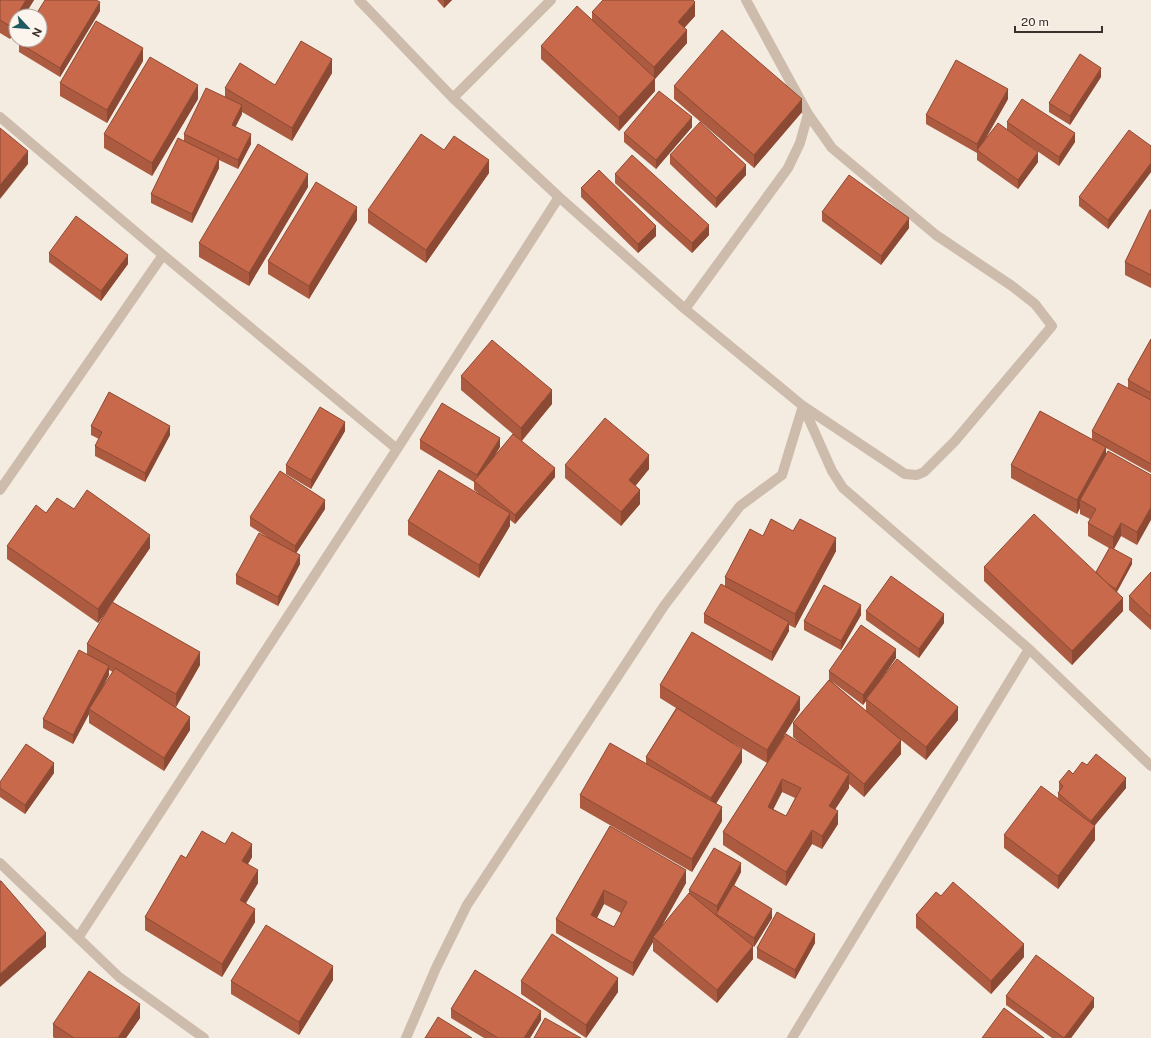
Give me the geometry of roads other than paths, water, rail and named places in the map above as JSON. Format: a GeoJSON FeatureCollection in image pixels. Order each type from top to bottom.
{"type":"FeatureCollection","features":[{"type":"Feature","properties":{"kind":"street"},"geometry":{"type":"LineString","coordinates":[[359,0],[453,98],[559,197],[685,309],[803,406],[905,474],[917,475],[924,472],[955,441],[1052,326],[1035,304],[1012,286],[936,235],[832,148],[808,114],[746,0]]}},
{"type":"Feature","properties":{"kind":"street"},"geometry":{"type":"LineString","coordinates":[[453,98],[551,0]]}},
{"type":"Feature","properties":{"kind":"street"},"geometry":{"type":"LineString","coordinates":[[685,309],[788,168],[800,143],[808,114]]}},
{"type":"Feature","properties":{"kind":"street"},"geometry":{"type":"LineString","coordinates":[[0,117],[163,255],[397,448]]}},
{"type":"Feature","properties":{"kind":"street"},"geometry":{"type":"LineString","coordinates":[[78,938],[559,197]]}},
{"type":"Feature","properties":{"kind":"street"},"geometry":{"type":"LineString","coordinates":[[0,490],[163,255]]}},
{"type":"Feature","properties":{"kind":"street"},"geometry":{"type":"LineString","coordinates":[[803,406],[832,470],[843,488],[1029,649],[1151,766]]}},
{"type":"Feature","properties":{"kind":"street"},"geometry":{"type":"LineString","coordinates":[[406,1038],[436,968],[467,905],[664,606],[740,506],[782,475],[803,406]]}},
{"type":"Feature","properties":{"kind":"street"},"geometry":{"type":"LineString","coordinates":[[792,1038],[1029,649]]}},
{"type":"Feature","properties":{"kind":"street"},"geometry":{"type":"LineString","coordinates":[[0,864],[119,977],[204,1038]]}}]}
